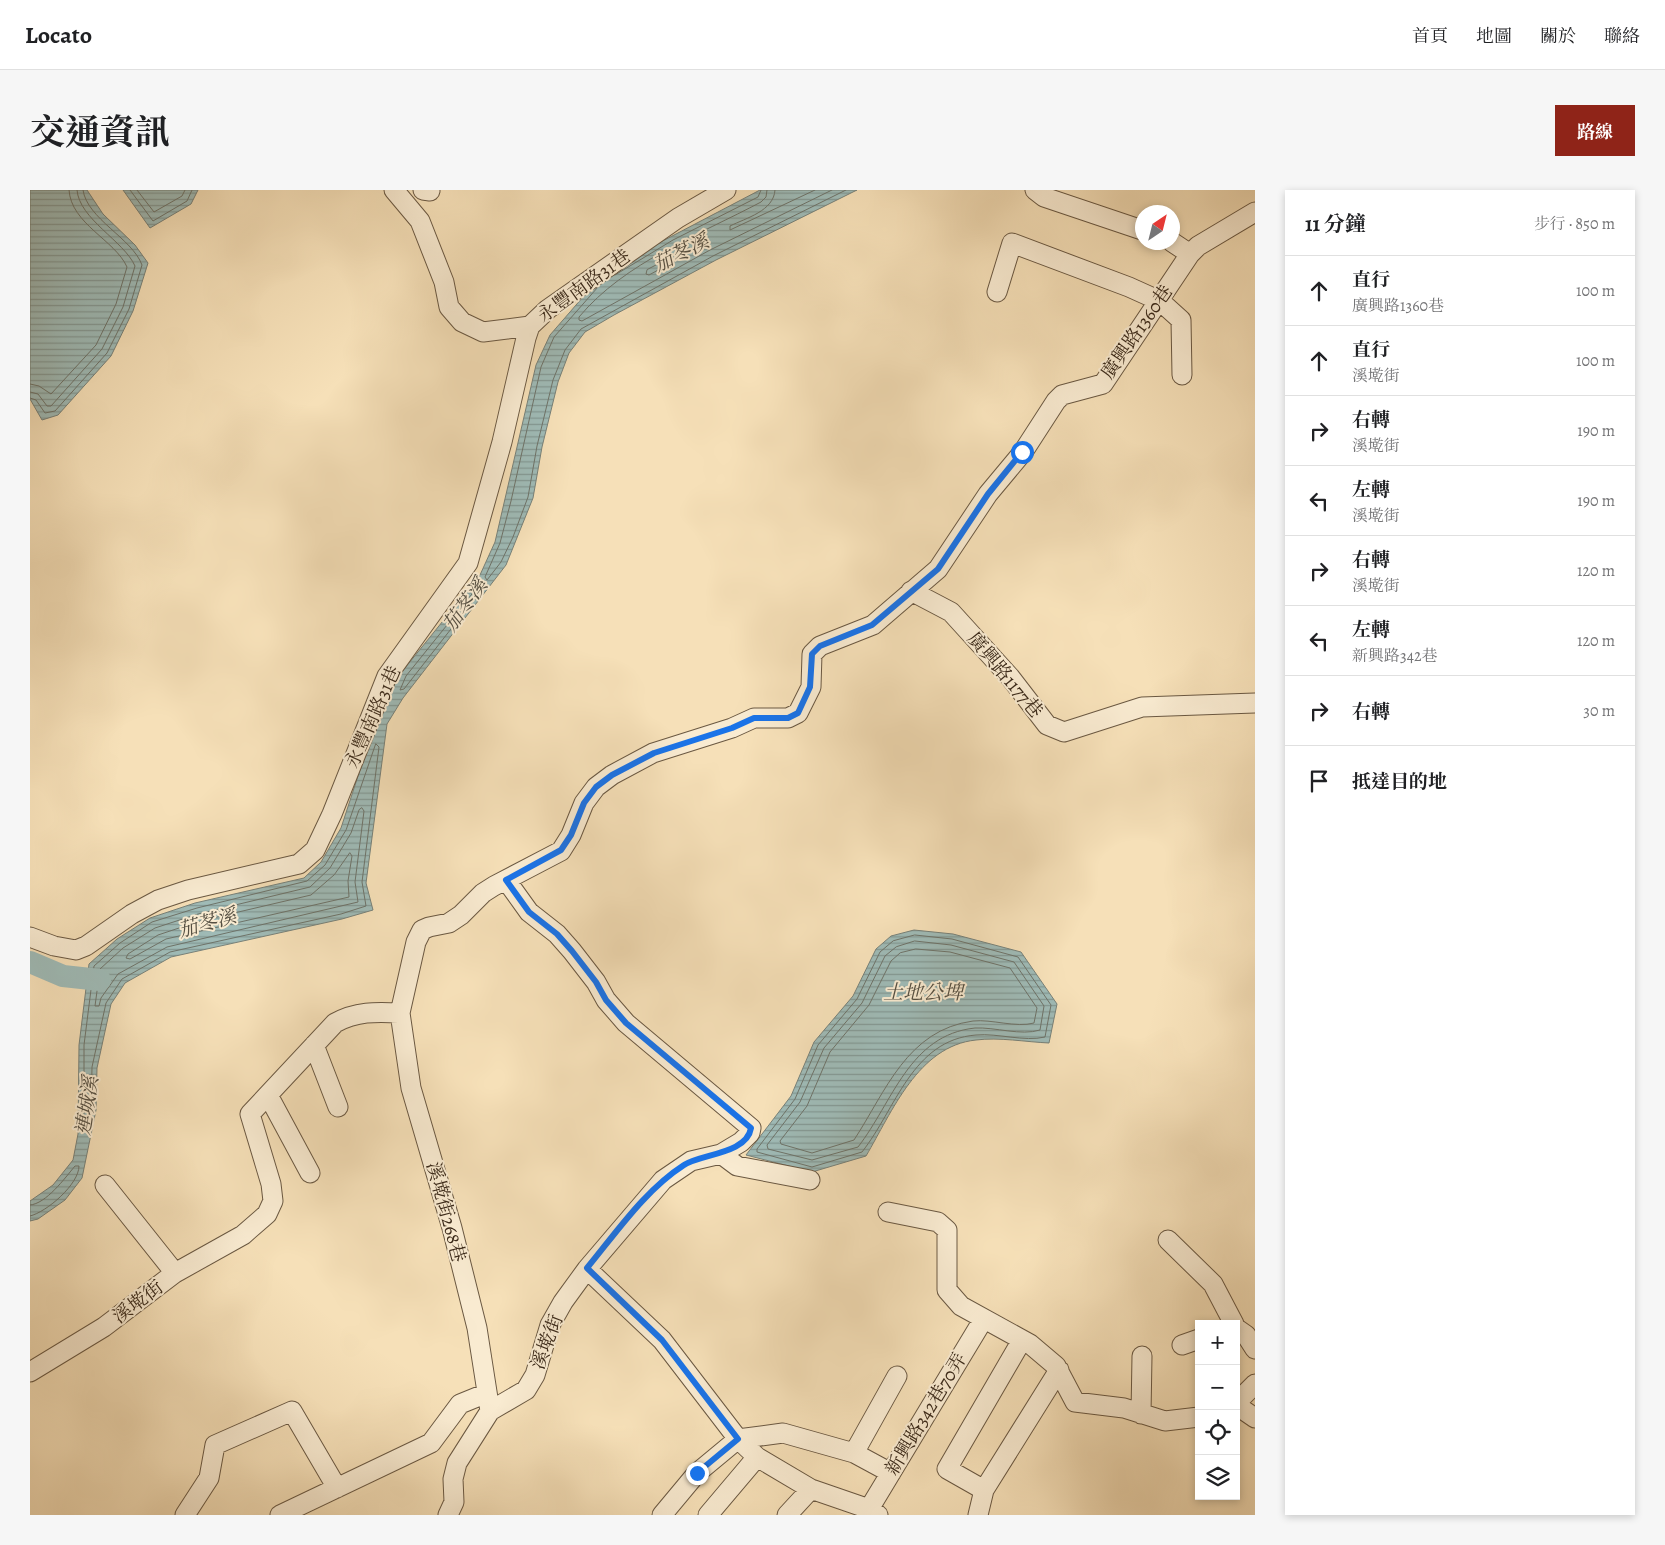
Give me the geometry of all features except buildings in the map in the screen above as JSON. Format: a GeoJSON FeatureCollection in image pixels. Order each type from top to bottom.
{"type":"FeatureCollection","features":[{"type":"Feature","properties":{"kind":"street"},"geometry":{"type":"LineString","coordinates":[[394,190],[420,221],[444,282],[449,307],[462,322],[483,332],[530,326]]}},
{"type":"Feature","properties":{"kind":"street","name":"永豐南路31巷"},"geometry":{"type":"LineString","coordinates":[[30,938],[60,948],[76,950],[86,946],[132,914],[158,900],[188,890],[300,864],[315,850],[332,814],[387,676],[468,563],[502,442],[530,326],[548,309],[662,229],[726,190]]}},
{"type":"Feature","properties":{"kind":"street"},"geometry":{"type":"LineString","coordinates":[[1035,190],[1044,197],[1135,228]]}},
{"type":"Feature","properties":{"kind":"street","name":"廣興路1360巷"},"geometry":{"type":"LineString","coordinates":[[911,590],[938,569],[988,494],[1022,452],[1056,401],[1062,396],[1103,384],[1109,378],[1190,254],[1198,246],[1255,212]]}},
{"type":"Feature","properties":{"kind":"street"},"geometry":{"type":"LineString","coordinates":[[997,292],[1012,243],[1129,287],[1160,301],[1181,320],[1182,375]]}},
{"type":"Feature","properties":{"kind":"street"},"geometry":{"type":"LineString","coordinates":[[1180,247],[1190,254]]}},
{"type":"Feature","properties":{"kind":"street"},"geometry":{"type":"LineString","coordinates":[[400,1013],[416,942],[422,930],[449,923],[461,915],[483,893],[561,850],[571,835],[584,803],[596,787],[612,775],[654,753],[732,728],[754,718],[788,718],[798,713],[810,687],[812,654],[820,646],[872,625],[911,590]]}},
{"type":"Feature","properties":{"kind":"street","name":"廣興路1177巷"},"geometry":{"type":"LineString","coordinates":[[911,590],[951,612],[1010,677],[1047,724],[1064,732],[1142,707],[1255,703]]}},
{"type":"Feature","properties":{"kind":"street","name":"溪墘街"},"geometry":{"type":"LineString","coordinates":[[448,1515],[454,1502],[453,1479],[457,1463],[490,1412],[526,1390],[535,1375],[550,1325],[563,1302],[587,1268],[663,1180],[691,1161],[721,1154],[741,1142],[750,1133],[751,1128],[626,1023],[606,1000],[596,982],[572,951],[557,934],[529,912],[506,880]]}},
{"type":"Feature","properties":{"kind":"street","name":"溪墘街"},"geometry":{"type":"LineString","coordinates":[[30,1372],[104,1327],[175,1273],[243,1235],[267,1214],[273,1201],[272,1184],[250,1114],[335,1024],[349,1016],[365,1012],[400,1013]]}},
{"type":"Feature","properties":{"kind":"street","name":"溪墘街268巷"},"geometry":{"type":"LineString","coordinates":[[400,1013],[412,1088],[459,1255],[476,1328],[490,1412]]}},
{"type":"Feature","properties":{"kind":"street"},"geometry":{"type":"LineString","coordinates":[[314,1045],[338,1107]]}},
{"type":"Feature","properties":{"kind":"street"},"geometry":{"type":"LineString","coordinates":[[268,1095],[310,1173]]}},
{"type":"Feature","properties":{"kind":"street"},"geometry":{"type":"LineString","coordinates":[[721,1154],[737,1166],[810,1180]]}},
{"type":"Feature","properties":{"kind":"street"},"geometry":{"type":"LineString","coordinates":[[105,1185],[175,1273]]}},
{"type":"Feature","properties":{"kind":"street"},"geometry":{"type":"LineString","coordinates":[[888,1212],[938,1222],[947,1230],[947,1290],[961,1306],[983,1320],[1030,1344],[1059,1370],[1070,1396],[1075,1402],[1124,1408],[1165,1421],[1195,1417]]}},
{"type":"Feature","properties":{"kind":"street"},"geometry":{"type":"LineString","coordinates":[[1168,1240],[1213,1284],[1232,1320]]}},
{"type":"Feature","properties":{"kind":"street"},"geometry":{"type":"LineString","coordinates":[[587,1268],[662,1340],[738,1439],[758,1457],[811,1489],[874,1512]]}},
{"type":"Feature","properties":{"kind":"street","name":"新興路342巷70弄"},"geometry":{"type":"LineString","coordinates":[[874,1512],[891,1473],[983,1320]]}},
{"type":"Feature","properties":{"kind":"street"},"geometry":{"type":"LineString","coordinates":[[1240,1331],[1246,1335],[1255,1349]]}},
{"type":"Feature","properties":{"kind":"street"},"geometry":{"type":"LineString","coordinates":[[984,1490],[947,1469],[1022,1340]]}},
{"type":"Feature","properties":{"kind":"street"},"geometry":{"type":"LineString","coordinates":[[1141,1414],[1142,1356]]}},
{"type":"Feature","properties":{"kind":"street"},"geometry":{"type":"LineString","coordinates":[[978,1515],[984,1490],[1059,1370]]}},
{"type":"Feature","properties":{"kind":"street"},"geometry":{"type":"LineString","coordinates":[[854,1453],[897,1376]]}},
{"type":"Feature","properties":{"kind":"street"},"geometry":{"type":"LineString","coordinates":[[1240,1400],[1255,1384]]}},
{"type":"Feature","properties":{"kind":"street"},"geometry":{"type":"LineString","coordinates":[[280,1515],[432,1442],[460,1404],[487,1392]]}},
{"type":"Feature","properties":{"kind":"street"},"geometry":{"type":"LineString","coordinates":[[1240,1407],[1255,1418]]}},
{"type":"Feature","properties":{"kind":"street"},"geometry":{"type":"LineString","coordinates":[[185,1515],[209,1478],[215,1445],[292,1411],[337,1488]]}},
{"type":"Feature","properties":{"kind":"street"},"geometry":{"type":"LineString","coordinates":[[662,1515],[697,1473],[738,1439],[783,1433],[854,1453],[891,1473]]}},
{"type":"Feature","properties":{"kind":"street"},"geometry":{"type":"LineString","coordinates":[[708,1515],[758,1457]]}},
{"type":"Feature","properties":{"kind":"street"},"geometry":{"type":"LineString","coordinates":[[787,1515],[811,1489]]}},
{"type":"Feature","properties":{"kind":"water"},"geometry":{"type":"Polygon","coordinates":[[[30,190],[87,190],[103,214],[135,245],[148,263],[133,311],[111,356],[58,415],[42,420],[30,399],[30,190]]]}},
{"type":"Feature","properties":{"kind":"water"},"geometry":{"type":"Polygon","coordinates":[[[123,190],[198,190],[191,204],[150,228],[123,190]]]}},
{"type":"Feature","properties":{"kind":"water"},"geometry":{"type":"Polygon","coordinates":[[[760,190],[857,190],[716,260],[614,315],[585,332],[569,353],[558,382],[542,447],[533,498],[506,565],[403,698],[387,724],[366,883],[373,910],[342,919],[171,957],[125,983],[111,1004],[97,1068],[96,1110],[82,1178],[65,1200],[38,1219],[30,1221],[30,1201],[53,1185],[73,1160],[78,1134],[79,1045],[89,964],[117,939],[150,918],[195,903],[304,878],[321,862],[341,828],[378,715],[401,673],[480,575],[495,542],[536,365],[550,335],[596,282],[634,256],[760,190]]]}},
{"type":"Feature","properties":{"kind":"water","name":"土地公埤"},"geometry":{"type":"Polygon","coordinates":[[[914,930],[953,934],[1021,952],[1057,1004],[1049,1043],[985,1039],[956,1045],[938,1054],[909,1084],[866,1156],[812,1172],[746,1155],[791,1096],[814,1042],[853,996],[876,949],[891,936],[914,930]]]}},
{"type":"Feature","properties":{"kind":"waterway"},"geometry":{"type":"LineString","coordinates":[[30,962],[63,976],[100,980]]}},
{"type":"Feature","properties":{"kind":"route"},"geometry":{"type":"LineString","coordinates":[[697,1473],[738,1439],[690,1374],[662,1340],[587,1268],[663,1180],[691,1161],[721,1154],[741,1142],[750,1133],[751,1128],[626,1023],[606,1000],[596,982],[572,951],[557,934],[529,912],[506,880],[561,850],[567,844],[584,803],[596,787],[612,775],[654,753],[699,740],[754,718],[788,718],[798,713],[810,687],[812,654],[820,646],[872,625],[938,569],[988,494],[1022,452]]}},
{"type":"Feature","properties":{"kind":"water label","name":"茄苳溪"},"geometry":{"type":"Point","coordinates":[681,253]}},
{"type":"Feature","properties":{"kind":"water label","name":"茄苳溪"},"geometry":{"type":"Point","coordinates":[465,605]}},
{"type":"Feature","properties":{"kind":"water label","name":"茄苳溪"},"geometry":{"type":"Point","coordinates":[207,923]}},
{"type":"Feature","properties":{"kind":"water label","name":"連城溪"},"geometry":{"type":"Point","coordinates":[87,1106]}}]}
